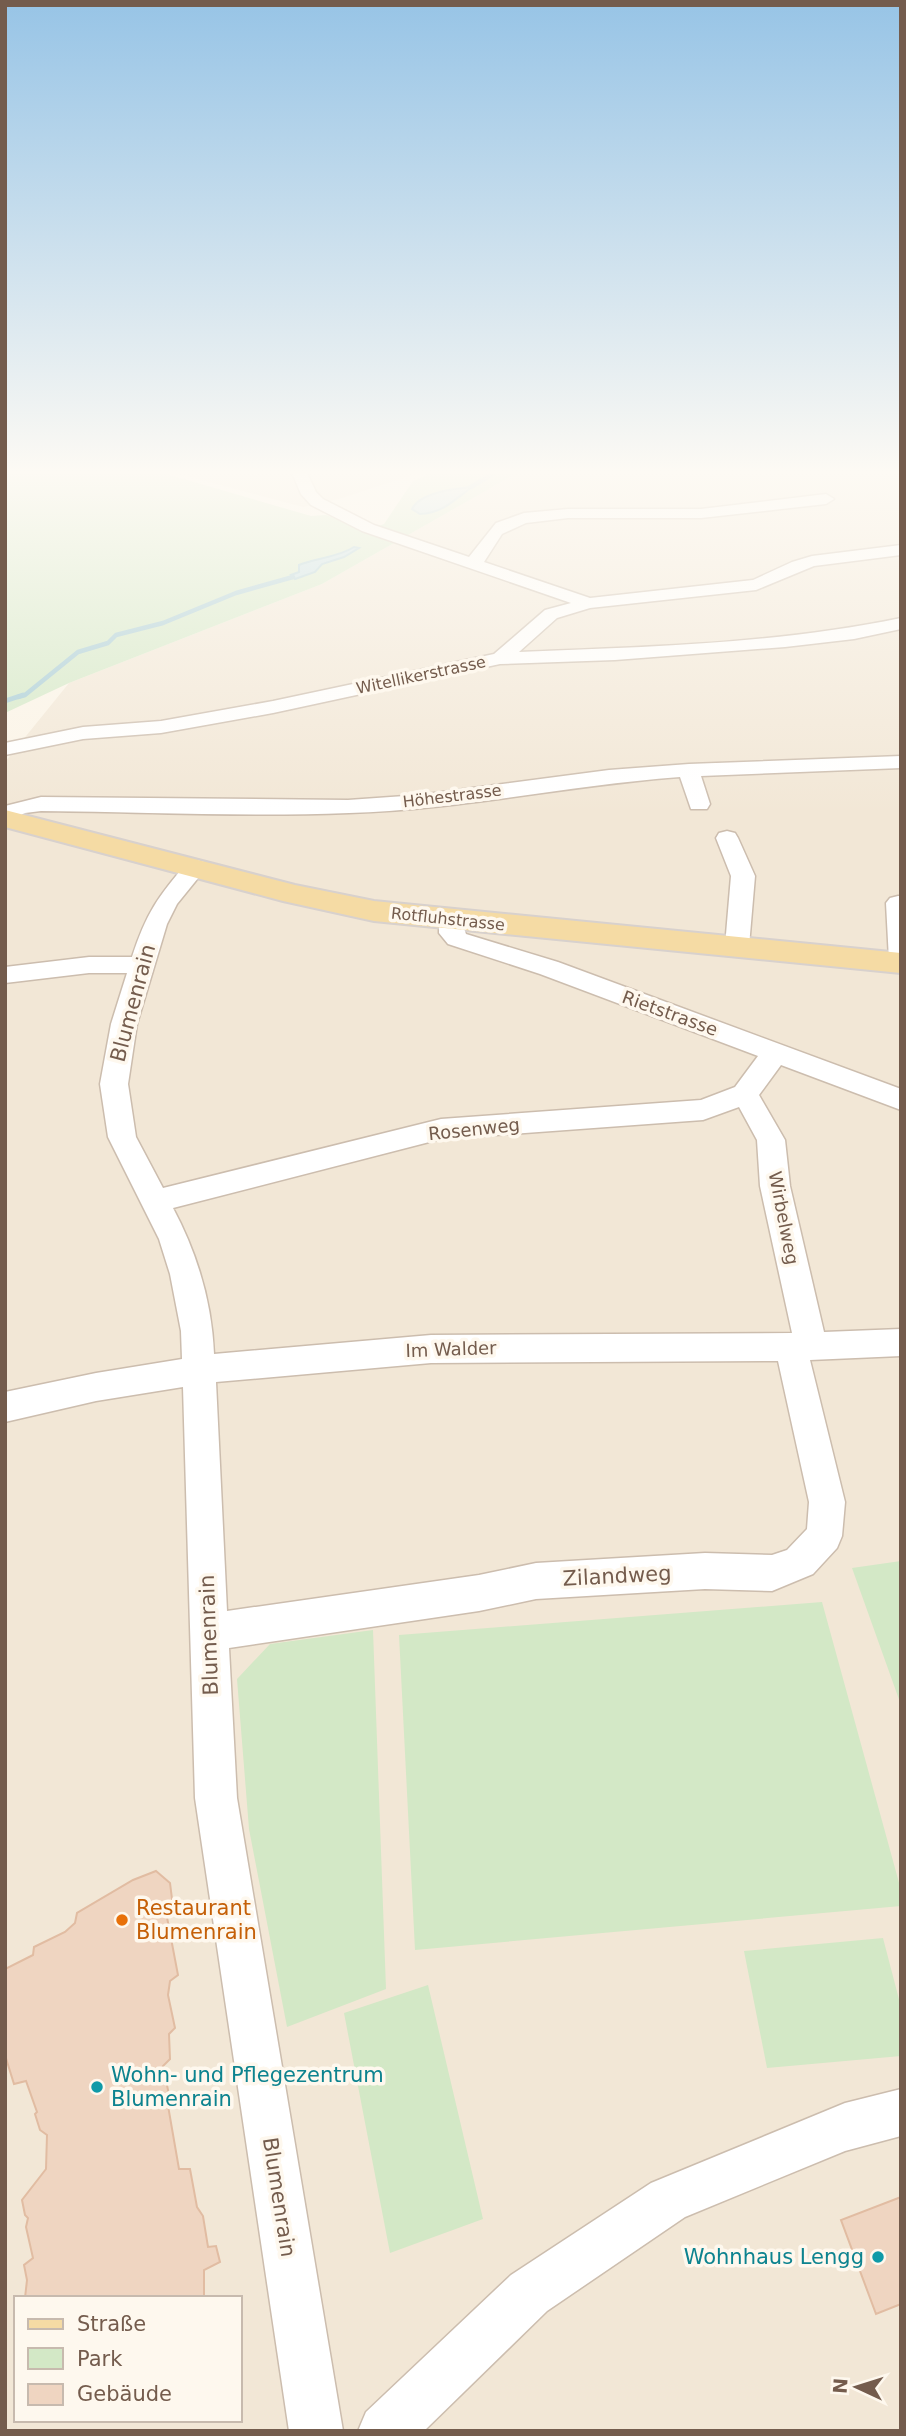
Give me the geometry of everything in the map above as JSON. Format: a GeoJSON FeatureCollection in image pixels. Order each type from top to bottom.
{"type":"FeatureCollection","features":[{"type":"Feature","properties":{"kind":"main road","name":"Rotfluhstrasse"},"geometry":{"type":"LineString","coordinates":[[5,816],[318,900],[374,911],[901,961]]}},
{"type":"Feature","properties":{"kind":"street"},"geometry":{"type":"LineString","coordinates":[[543,587],[589,603]]}},
{"type":"Feature","properties":{"kind":"street","name":"Witellikerstrasse"},"geometry":{"type":"LineString","coordinates":[[5,748],[83,733],[161,727],[260,709],[500,658],[551,614],[589,603],[740,587]]}},
{"type":"Feature","properties":{"kind":"street"},"geometry":{"type":"LineString","coordinates":[[500,658],[785,641],[896,627]]}},
{"type":"Feature","properties":{"kind":"street","name":"Höhestrasse"},"geometry":{"type":"LineString","coordinates":[[5,816],[19,807],[41,804],[360,806],[419,802],[609,776],[689,770],[901,762]]}},
{"type":"Feature","properties":{"kind":"street"},"geometry":{"type":"LineString","coordinates":[[689,770],[699,804]]}},
{"type":"Feature","properties":{"kind":"street"},"geometry":{"type":"LineString","coordinates":[[727,838],[743,876],[737,946]]}},
{"type":"Feature","properties":{"kind":"street","name":"Blumenrain"},"geometry":{"type":"LineString","coordinates":[[196,867],[161,909],[119,1044],[114,1084],[122,1137],[174,1239],[185,1274],[197,1331],[216,1798],[316,2431]]}},
{"type":"Feature","properties":{"kind":"street"},"geometry":{"type":"LineString","coordinates":[[901,903],[898,903],[901,961]]}},
{"type":"Feature","properties":{"kind":"street","name":"Rietstrasse"},"geometry":{"type":"LineString","coordinates":[[451,920],[451,933],[457,939],[549,968],[901,1100]]}},
{"type":"Feature","properties":{"kind":"street"},"geometry":{"type":"LineString","coordinates":[[5,975],[89,965],[142,965]]}},
{"type":"Feature","properties":{"kind":"street"},"geometry":{"type":"LineString","coordinates":[[745,1094],[775,1053]]}},
{"type":"Feature","properties":{"kind":"street","name":"Rosenweg"},"geometry":{"type":"LineString","coordinates":[[156,1201],[441,1129],[704,1110],[745,1094]]}},
{"type":"Feature","properties":{"kind":"street","name":"Wirbelweg"},"geometry":{"type":"LineString","coordinates":[[745,1094],[771,1140],[775,1186],[801,1347]]}},
{"type":"Feature","properties":{"kind":"street","name":"Im Walder"},"geometry":{"type":"LineString","coordinates":[[5,1407],[96,1387],[240,1364],[431,1349],[801,1347],[901,1342]]}},
{"type":"Feature","properties":{"kind":"street","name":"Zilandweg"},"geometry":{"type":"LineString","coordinates":[[208,1633],[479,1593],[536,1581],[705,1571],[772,1573],[800,1562],[824,1536],[827,1502],[801,1347]]}},
{"type":"Feature","properties":{"kind":"street"},"geometry":{"type":"LineString","coordinates":[[385,2431],[529,2292],[668,2200],[845,2127],[901,2112]]}},
{"type":"Feature","properties":{"kind":"shaded area"},"geometry":{"type":"Polygon","coordinates":[[[315,587],[901,587],[901,2431],[5,2431],[5,762],[69,683],[315,587]]]}},
{"type":"Feature","properties":{"kind":"green space"},"geometry":{"type":"Polygon","coordinates":[[[5,587],[315,587],[69,683],[5,713],[5,587]]]}},
{"type":"Feature","properties":{"kind":"green space"},"geometry":{"type":"Polygon","coordinates":[[[901,1561],[901,1705],[852,1568],[901,1561]]]}},
{"type":"Feature","properties":{"kind":"green space"},"geometry":{"type":"Polygon","coordinates":[[[822,1602],[901,1890],[901,1906],[415,1950],[399,1635],[822,1602]]]}},
{"type":"Feature","properties":{"kind":"green space"},"geometry":{"type":"Polygon","coordinates":[[[373,1630],[386,1989],[287,2027],[249,1829],[237,1679],[270,1644],[373,1630]]]}},
{"type":"Feature","properties":{"kind":"green space"},"geometry":{"type":"Polygon","coordinates":[[[883,1938],[901,2007],[901,2056],[767,2068],[744,1951],[883,1938]]]}},
{"type":"Feature","properties":{"kind":"green space"},"geometry":{"type":"Polygon","coordinates":[[[428,1985],[483,2219],[390,2253],[344,2013],[428,1985]]]}},
{"type":"Feature","properties":{"kind":"building","name":"Wohn- und Pflegezentrum Blumenrain"},"geometry":{"type":"Polygon","coordinates":[[[156,1871],[170,1883],[173,1907],[166,1912],[178,1975],[170,1981],[168,1995],[175,2028],[169,2034],[170,2059],[163,2066],[168,2090],[167,2100],[179,2169],[190,2169],[208,2247],[216,2246],[220,2262],[204,2270],[204,2296],[25,2296],[27,2280],[24,2265],[33,2258],[26,2227],[28,2218],[22,2200],[46,2169],[47,2135],[40,2130],[26,2081],[14,2084],[5,2055],[5,1969],[33,1955],[34,1947],[65,1932],[75,1923],[77,1913],[133,1880],[156,1871]]]}},
{"type":"Feature","properties":{"kind":"building","name":"Wohnhaus Lengg"},"geometry":{"type":"Polygon","coordinates":[[[901,2197],[901,2304],[876,2314],[841,2220],[901,2197]]]}},
{"type":"Feature","properties":{"kind":"waterway"},"geometry":{"type":"LineString","coordinates":[[18,697],[25,695],[78,652],[108,643],[116,635],[163,623],[259,587]]}},
{"type":"Feature","properties":{"kind":"waterway"},"geometry":{"type":"LineString","coordinates":[[5,701],[23,695]]}},
{"type":"Feature","properties":{"kind":"place","name":"Restaurant Blumenrain"},"geometry":{"type":"Point","coordinates":[122,1920]}},
{"type":"Feature","properties":{"kind":"place","name":"Wohn- und Pflegezentrum Blumenrain"},"geometry":{"type":"Point","coordinates":[97,2087]}},
{"type":"Feature","properties":{"kind":"place","name":"Wohnhaus Lengg"},"geometry":{"type":"Point","coordinates":[878,2257]}}]}
